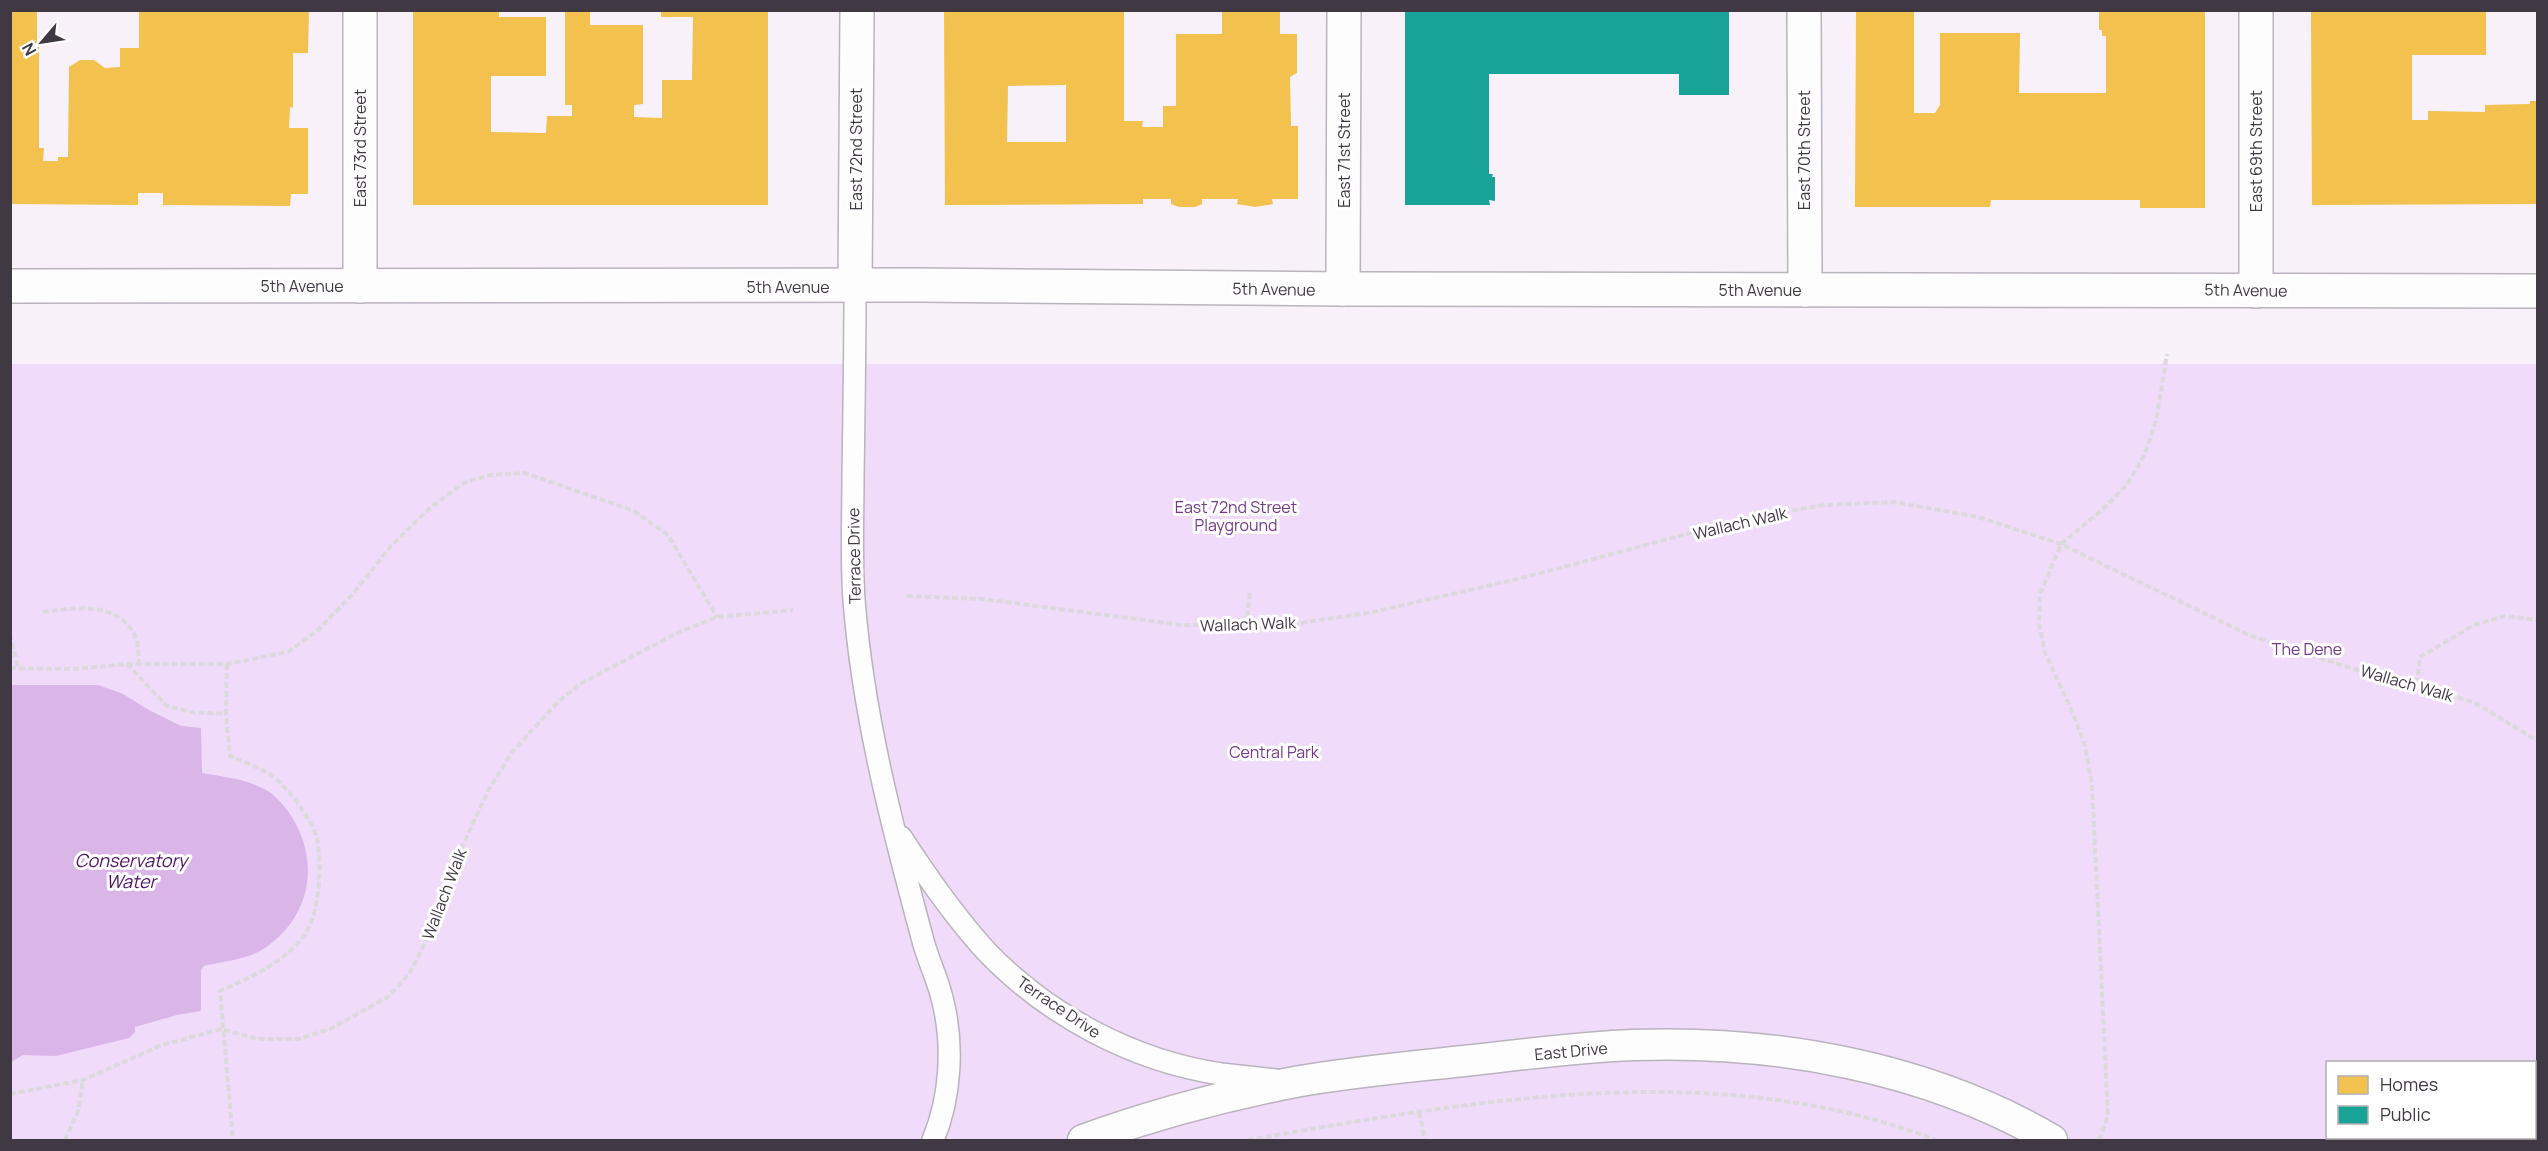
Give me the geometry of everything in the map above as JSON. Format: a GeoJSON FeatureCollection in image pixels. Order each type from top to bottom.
{"type":"FeatureCollection","features":[{"type":"Feature","properties":{"kind":"main road","name":"East 73rd Street"},"geometry":{"type":"LineString","coordinates":[[360,10],[360,286]]}},
{"type":"Feature","properties":{"kind":"main road","name":"East 72nd Street"},"geometry":{"type":"LineString","coordinates":[[855,286],[856,10]]}},
{"type":"Feature","properties":{"kind":"main road","name":"East 71st Street"},"geometry":{"type":"LineString","coordinates":[[1343,290],[1344,10]]}},
{"type":"Feature","properties":{"kind":"main road","name":"East 70th Street"},"geometry":{"type":"LineString","coordinates":[[1804,10],[1805,290]]}},
{"type":"Feature","properties":{"kind":"main road","name":"East 69th Street"},"geometry":{"type":"LineString","coordinates":[[2256,10],[2256,291]]}},
{"type":"Feature","properties":{"kind":"main road","name":"5th Avenue"},"geometry":{"type":"LineString","coordinates":[[10,286],[917,285],[1343,290],[2538,291]]}},
{"type":"Feature","properties":{"kind":"street","name":"East Drive"},"geometry":{"type":"LineString","coordinates":[[1083,1140],[1153,1116],[1297,1082],[1410,1067],[1631,1045],[1738,1047],[1816,1057],[1905,1077],[1989,1109],[2052,1140]]}},
{"type":"Feature","properties":{"kind":"lane","name":"Terrace Drive"},"geometry":{"type":"LineString","coordinates":[[855,286],[852,566],[854,598],[862,681],[891,822],[925,949],[942,999],[946,1021],[947,1088],[933,1140]]}},
{"type":"Feature","properties":{"kind":"lane","name":"Terrace Drive"},"geometry":{"type":"LineString","coordinates":[[891,822],[933,885],[986,951],[1038,997],[1117,1043],[1176,1064],[1219,1074],[1297,1082]]}},
{"type":"Feature","properties":{"kind":"path"},"geometry":{"type":"LineString","coordinates":[[2099,1140],[2108,1116],[2092,785],[2085,746],[2073,713],[2045,653],[2039,624],[2040,594],[2061,544],[2103,509],[2126,486],[2144,456],[2156,421],[2167,354]]}},
{"type":"Feature","properties":{"kind":"path"},"geometry":{"type":"LineString","coordinates":[[10,668],[73,669],[127,663],[227,664],[288,652],[317,631],[352,595],[391,546],[430,507],[464,483],[490,475],[525,473],[634,511],[669,535],[717,617]]}},
{"type":"Feature","properties":{"kind":"path","name":"Wallach Walk"},"geometry":{"type":"LineString","coordinates":[[907,596],[983,599],[1182,625],[1281,626],[1373,612],[1522,578],[1747,519],[1825,505],[1894,502],[1978,518],[2061,544],[2251,636],[2358,670],[2417,684],[2475,703],[2538,741]]}},
{"type":"Feature","properties":{"kind":"path"},"geometry":{"type":"LineString","coordinates":[[1246,626],[1250,591]]}},
{"type":"Feature","properties":{"kind":"path"},"geometry":{"type":"LineString","coordinates":[[43,612],[83,606],[108,612],[124,622],[136,637],[140,664]]}},
{"type":"Feature","properties":{"kind":"path","name":"Wallach Walk"},"geometry":{"type":"LineString","coordinates":[[10,1094],[84,1080],[162,1045],[222,1029],[257,1038],[298,1039],[330,1029],[388,997],[409,974],[434,929],[451,871],[488,791],[512,752],[539,722],[580,684],[680,632],[717,617],[793,610]]}},
{"type":"Feature","properties":{"kind":"path"},"geometry":{"type":"LineString","coordinates":[[2417,684],[2420,657],[2474,625],[2504,616],[2538,620]]}},
{"type":"Feature","properties":{"kind":"path"},"geometry":{"type":"LineString","coordinates":[[10,634],[18,668]]}},
{"type":"Feature","properties":{"kind":"path"},"geometry":{"type":"LineString","coordinates":[[127,663],[166,706],[191,712],[226,714]]}},
{"type":"Feature","properties":{"kind":"path"},"geometry":{"type":"LineString","coordinates":[[227,664],[226,714],[230,756],[273,776],[300,806],[317,837],[318,874],[317,902],[308,930],[280,960],[219,991],[233,1140]]}},
{"type":"Feature","properties":{"kind":"path"},"geometry":{"type":"LineString","coordinates":[[65,1140],[78,1111],[84,1080]]}},
{"type":"Feature","properties":{"kind":"path"},"geometry":{"type":"LineString","coordinates":[[1248,1140],[1419,1112],[1540,1097],[1694,1092],[1747,1095],[1841,1111],[1936,1140]]}},
{"type":"Feature","properties":{"kind":"path"},"geometry":{"type":"LineString","coordinates":[[1419,1112],[1425,1140]]}},
{"type":"Feature","properties":{"kind":"green space","name":"Central Park"},"geometry":{"type":"Polygon","coordinates":[[[10,364],[2537,364],[2537,1140],[11,1140],[10,364]]]}},
{"type":"Feature","properties":{"kind":"water","name":"Conservatory Water"},"geometry":{"type":"Polygon","coordinates":[[[11,685],[98,685],[123,694],[181,726],[201,728],[202,773],[244,781],[268,791],[281,802],[295,821],[304,843],[308,877],[299,909],[291,923],[265,948],[243,958],[204,966],[201,970],[201,1011],[135,1027],[135,1032],[129,1038],[56,1056],[23,1055],[11,1062],[11,685]]]}},
{"type":"Feature","properties":{"kind":"building: Homes"},"geometry":{"type":"Polygon","coordinates":[[[10,10],[37,10],[39,148],[44,148],[43,161],[58,161],[58,157],[68,157],[69,67],[80,60],[94,60],[105,68],[120,67],[120,48],[139,48],[139,10],[309,10],[308,53],[293,53],[293,108],[290,107],[289,128],[308,128],[308,194],[291,194],[290,206],[163,205],[163,193],[138,193],[138,205],[10,204],[10,10]]]}},
{"type":"Feature","properties":{"kind":"building: Homes"},"geometry":{"type":"Polygon","coordinates":[[[413,10],[499,10],[499,17],[546,17],[546,76],[491,76],[491,132],[546,133],[547,116],[572,116],[572,105],[565,105],[565,10],[590,10],[590,25],[643,25],[643,104],[634,105],[634,117],[662,118],[662,80],[692,80],[693,17],[661,17],[661,10],[768,10],[768,205],[413,205],[413,10]]]}},
{"type":"Feature","properties":{"kind":"building: Homes"},"geometry":{"type":"Polygon","coordinates":[[[944,10],[1124,10],[1124,121],[1143,121],[1142,127],[1163,127],[1163,106],[1176,106],[1176,34],[1222,34],[1222,11],[1280,10],[1280,34],[1297,34],[1297,73],[1290,77],[1291,126],[1298,126],[1298,199],[1272,199],[1273,204],[1255,207],[1237,204],[1238,199],[1202,199],[1202,204],[1195,207],[1179,207],[1171,204],[1171,199],[1143,199],[1143,204],[945,205],[944,10]],[[1066,85],[1008,86],[1007,142],[1066,142],[1066,85]]]}},
{"type":"Feature","properties":{"kind":"building: Homes"},"geometry":{"type":"Polygon","coordinates":[[[1856,10],[1914,10],[1914,113],[1935,113],[1940,105],[1940,33],[2020,33],[2019,93],[2106,93],[2106,36],[2102,36],[2102,30],[2099,30],[2099,10],[2205,10],[2205,208],[2140,208],[2140,200],[1991,200],[1990,207],[1855,207],[1856,10]]]}},
{"type":"Feature","properties":{"kind":"building: Homes"},"geometry":{"type":"Polygon","coordinates":[[[2311,10],[2486,10],[2486,55],[2412,55],[2412,120],[2428,120],[2428,111],[2485,112],[2485,105],[2530,104],[2530,101],[2538,101],[2538,204],[2312,205],[2311,10]]]}},
{"type":"Feature","properties":{"kind":"building: Public"},"geometry":{"type":"Polygon","coordinates":[[[1405,10],[1729,10],[1729,95],[1679,95],[1679,74],[1489,74],[1489,174],[1495,177],[1495,201],[1489,200],[1490,205],[1405,205],[1405,10]]]}},
{"type":"Feature","properties":{"kind":"park label","name":"East 72nd Street Playground"},"geometry":{"type":"Point","coordinates":[1236,516]}},
{"type":"Feature","properties":{"kind":"park label","name":"The Dene"},"geometry":{"type":"Point","coordinates":[2307,649]}}]}
